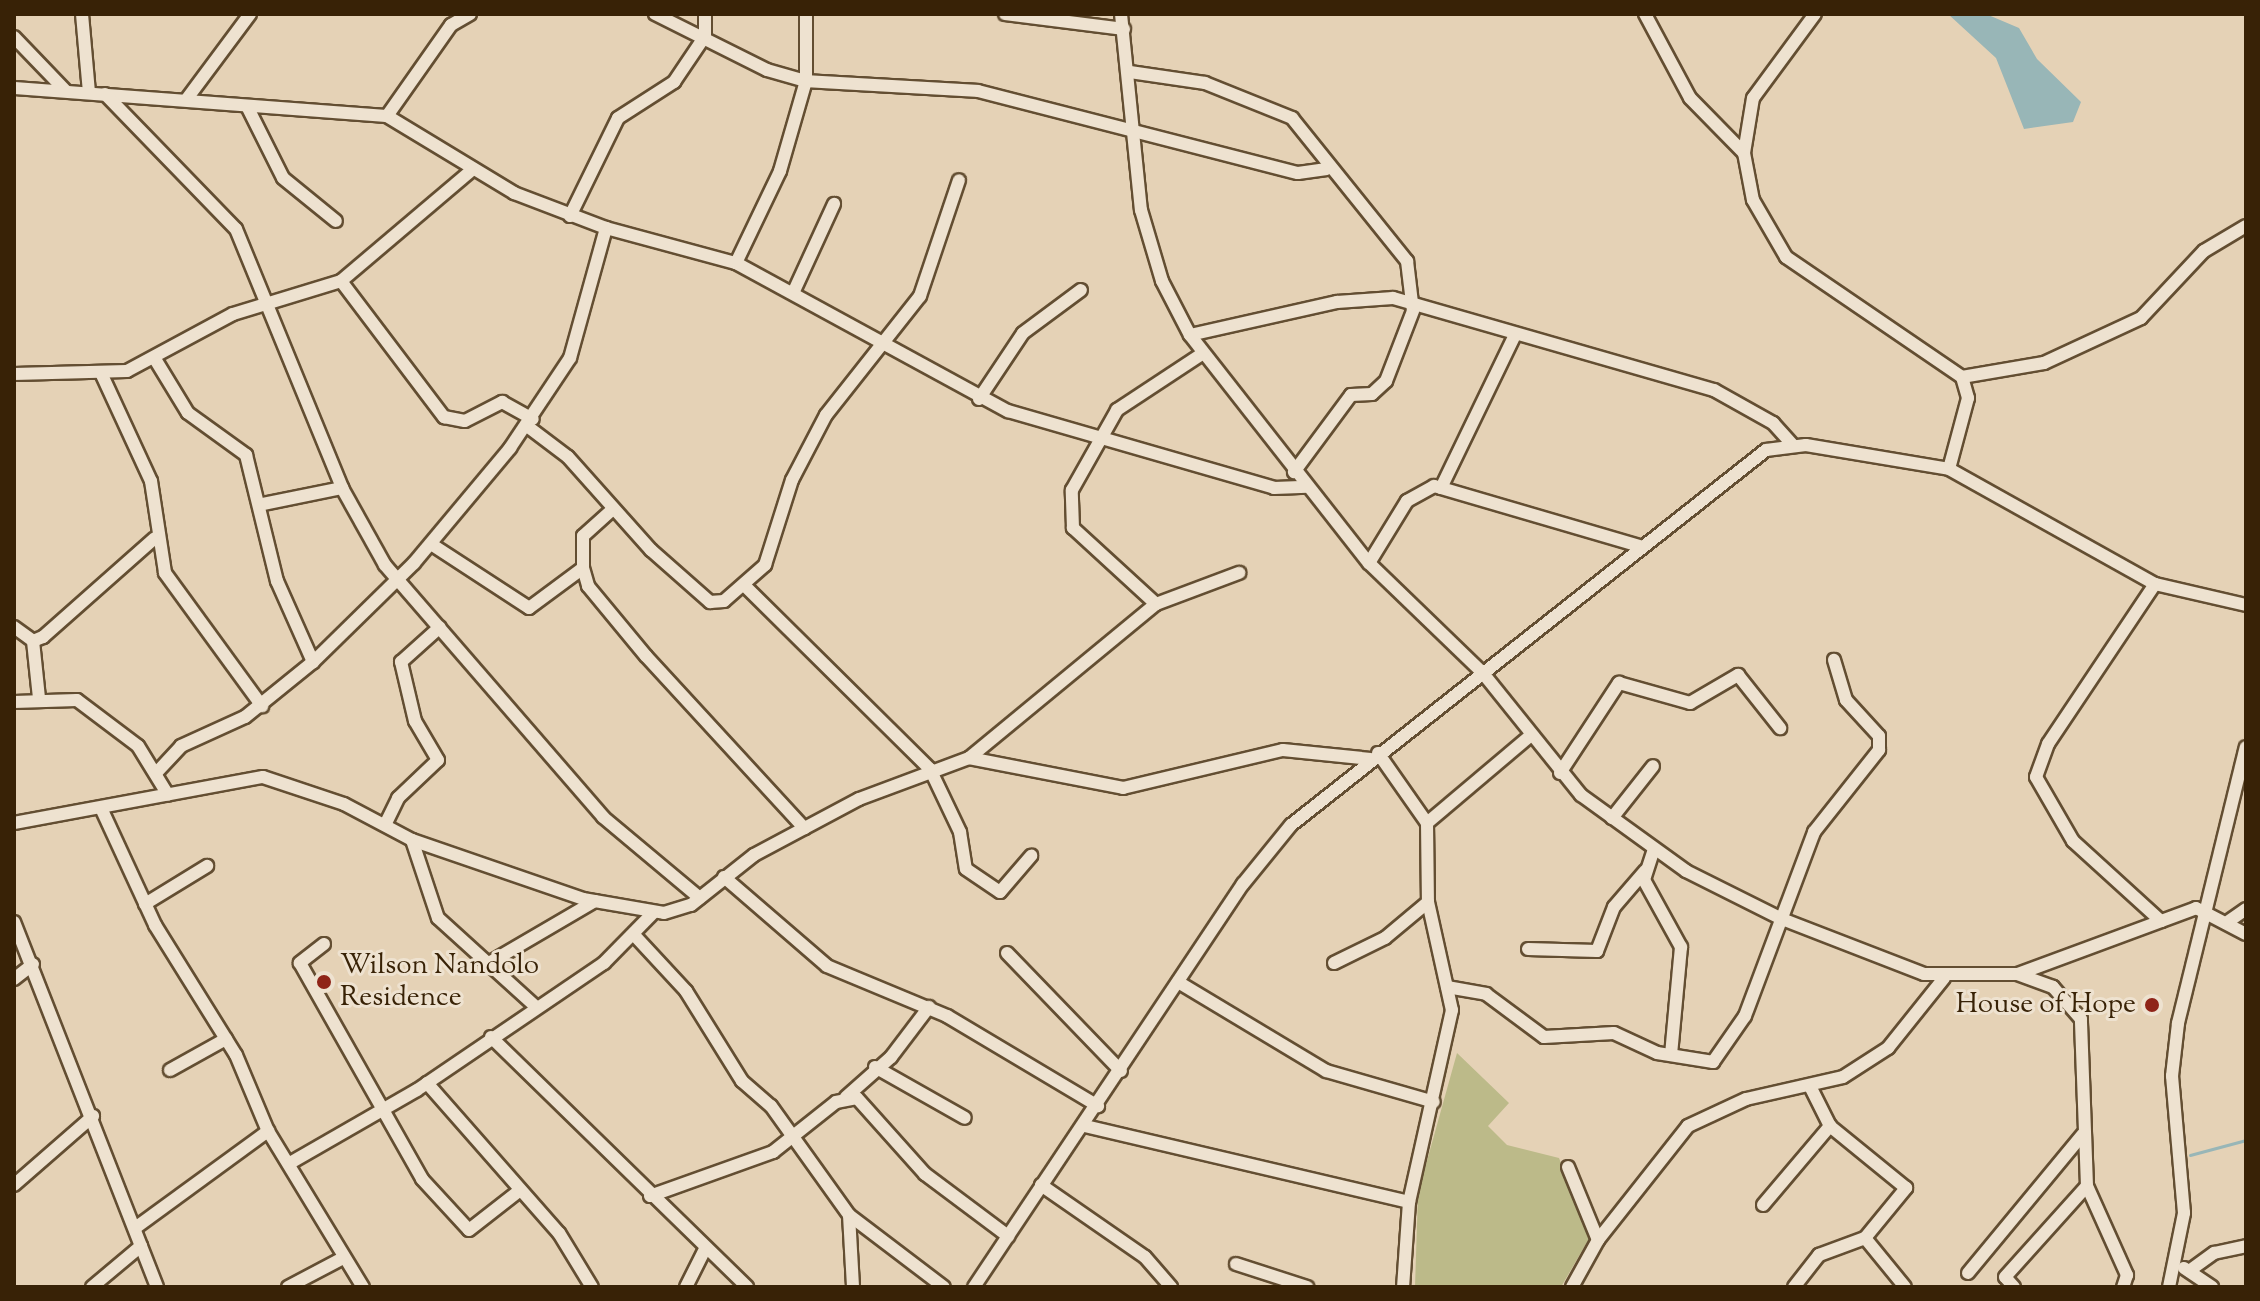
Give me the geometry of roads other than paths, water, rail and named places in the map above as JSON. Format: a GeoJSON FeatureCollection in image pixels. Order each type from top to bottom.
{"type":"FeatureCollection","features":[{"type":"Feature","properties":{"kind":"street"},"geometry":{"type":"LineString","coordinates":[[82,14],[89,93]]}},
{"type":"Feature","properties":{"kind":"street"},"geometry":{"type":"LineString","coordinates":[[186,100],[250,14]]}},
{"type":"Feature","properties":{"kind":"street"},"geometry":{"type":"LineString","coordinates":[[387,116],[451,25],[470,14]]}},
{"type":"Feature","properties":{"kind":"street"},"geometry":{"type":"LineString","coordinates":[[655,14],[705,36],[767,70],[806,81],[978,91],[1298,173],[1327,169]]}},
{"type":"Feature","properties":{"kind":"street"},"geometry":{"type":"LineString","coordinates":[[570,216],[618,118],[672,85],[705,36],[705,14]]}},
{"type":"Feature","properties":{"kind":"street"},"geometry":{"type":"LineString","coordinates":[[736,263],[780,171],[806,81],[806,14]]}},
{"type":"Feature","properties":{"kind":"street"},"geometry":{"type":"LineString","coordinates":[[1005,14],[1124,29]]}},
{"type":"Feature","properties":{"kind":"street"},"geometry":{"type":"LineString","coordinates":[[1121,14],[1150,246],[1190,335],[1202,354],[1369,563],[1482,672],[1560,773],[1653,852],[1782,919],[1944,978],[2018,974],[2203,908],[2246,934]]}},
{"type":"Feature","properties":{"kind":"street"},"geometry":{"type":"LineString","coordinates":[[1645,14],[1690,98],[1744,153]]}},
{"type":"Feature","properties":{"kind":"street"},"geometry":{"type":"LineString","coordinates":[[1815,14],[1753,98],[1744,153],[1753,200],[1786,257],[1962,377],[1968,398],[1949,469]]}},
{"type":"Feature","properties":{"kind":"street"},"geometry":{"type":"LineString","coordinates":[[14,37],[66,91]]}},
{"type":"Feature","properties":{"kind":"street"},"geometry":{"type":"LineString","coordinates":[[1130,72],[1189,79],[1265,105],[1303,126],[1327,169],[1357,195],[1407,261],[1412,303],[1386,381],[1372,394],[1351,395],[1294,472]]}},
{"type":"Feature","properties":{"kind":"street"},"geometry":{"type":"LineString","coordinates":[[14,88],[387,116],[473,169],[570,216],[736,263],[794,291],[879,344],[979,399],[1100,439],[1274,488],[1307,487]]}},
{"type":"Feature","properties":{"kind":"street"},"geometry":{"type":"LineString","coordinates":[[105,94],[227,216],[271,304],[342,488],[398,580],[603,817],[700,898]]}},
{"type":"Feature","properties":{"kind":"street"},"geometry":{"type":"LineString","coordinates":[[247,106],[283,178],[336,221]]}},
{"type":"Feature","properties":{"kind":"street"},"geometry":{"type":"LineString","coordinates":[[14,374],[102,375],[155,359],[233,314],[341,281],[473,169]]}},
{"type":"Feature","properties":{"kind":"street"},"geometry":{"type":"LineString","coordinates":[[341,281],[444,417],[465,421],[502,402],[568,457],[612,510],[710,602],[744,585],[770,556],[792,480],[813,436],[926,284],[959,180]]}},
{"type":"Feature","properties":{"kind":"street"},"geometry":{"type":"LineString","coordinates":[[794,291],[834,204]]}},
{"type":"Feature","properties":{"kind":"street"},"geometry":{"type":"LineString","coordinates":[[1962,377],[2044,363],[2141,318],[2204,251],[2246,226]]}},
{"type":"Feature","properties":{"kind":"street"},"geometry":{"type":"LineString","coordinates":[[158,771],[181,746],[262,706],[313,662],[431,544],[530,423],[573,354],[606,228]]}},
{"type":"Feature","properties":{"kind":"street"},"geometry":{"type":"LineString","coordinates":[[979,399],[1023,333],[1081,290]]}},
{"type":"Feature","properties":{"kind":"street"},"geometry":{"type":"LineString","coordinates":[[1190,335],[1361,298],[1412,303],[1714,390],[1773,423],[1793,445]]}},
{"type":"Feature","properties":{"kind":"street"},"geometry":{"type":"LineString","coordinates":[[1441,488],[1515,335]]}},
{"type":"Feature","properties":{"kind":"street"},"geometry":{"type":"LineString","coordinates":[[1156,604],[1073,528],[1075,478],[1100,439],[1140,388],[1202,354]]}},
{"type":"Feature","properties":{"kind":"street"},"geometry":{"type":"LineString","coordinates":[[155,359],[188,413],[246,455],[263,504],[277,581],[313,662]]}},
{"type":"Feature","properties":{"kind":"street"},"geometry":{"type":"LineString","coordinates":[[102,375],[151,481],[155,538],[177,594],[262,706]]}},
{"type":"Feature","properties":{"kind":"street"},"geometry":{"type":"LineString","coordinates":[[974,1287],[1273,845],[1324,793],[1758,455],[1793,445],[1949,469],[2155,584],[2246,605]]}},
{"type":"Feature","properties":{"kind":"street"},"geometry":{"type":"LineString","coordinates":[[263,504],[342,488]]}},
{"type":"Feature","properties":{"kind":"street"},"geometry":{"type":"LineString","coordinates":[[1369,563],[1407,501],[1441,488],[1642,547]]}},
{"type":"Feature","properties":{"kind":"street"},"geometry":{"type":"LineString","coordinates":[[612,510],[583,536],[583,568],[588,586],[646,656],[804,828]]}},
{"type":"Feature","properties":{"kind":"street"},"geometry":{"type":"LineString","coordinates":[[33,641],[155,538]]}},
{"type":"Feature","properties":{"kind":"street"},"geometry":{"type":"LineString","coordinates":[[431,544],[522,609],[583,568]]}},
{"type":"Feature","properties":{"kind":"street"},"geometry":{"type":"LineString","coordinates":[[14,823],[263,777],[385,825],[412,840],[595,901],[653,913],[700,898],[724,877],[804,828],[930,769],[969,758],[1156,604],[1239,573]]}},
{"type":"Feature","properties":{"kind":"street"},"geometry":{"type":"LineString","coordinates":[[2155,584],[2048,744],[2036,777],[2073,841],[2161,921]]}},
{"type":"Feature","properties":{"kind":"street"},"geometry":{"type":"LineString","coordinates":[[744,585],[930,769],[960,832],[966,869],[988,888],[1009,887],[1031,856]]}},
{"type":"Feature","properties":{"kind":"street"},"geometry":{"type":"LineString","coordinates":[[14,627],[33,641],[39,698]]}},
{"type":"Feature","properties":{"kind":"street"},"geometry":{"type":"LineString","coordinates":[[385,825],[398,798],[438,760],[415,721],[401,662],[440,627]]}},
{"type":"Feature","properties":{"kind":"street"},"geometry":{"type":"LineString","coordinates":[[1447,987],[1486,994],[1544,1037],[1614,1033],[1671,1055],[1708,1064],[1728,1044],[1782,919],[1814,832],[1881,742],[1848,705],[1834,660]]}},
{"type":"Feature","properties":{"kind":"street"},"geometry":{"type":"LineString","coordinates":[[1560,773],[1619,683],[1690,703],[1738,675],[1780,728]]}},
{"type":"Feature","properties":{"kind":"street"},"geometry":{"type":"LineString","coordinates":[[14,702],[39,698],[77,700],[129,738],[158,771],[168,795]]}},
{"type":"Feature","properties":{"kind":"street"},"geometry":{"type":"LineString","coordinates":[[1427,823],[1530,736]]}},
{"type":"Feature","properties":{"kind":"street"},"geometry":{"type":"LineString","coordinates":[[2169,1287],[2184,1213],[2172,1076],[2203,908],[2241,790],[2246,747]]}},
{"type":"Feature","properties":{"kind":"street"},"geometry":{"type":"LineString","coordinates":[[969,758],[1123,788],[1283,750],[1374,756],[1427,823],[1428,902],[1452,1010],[1434,1102],[1409,1202],[1403,1287]]}},
{"type":"Feature","properties":{"kind":"street"},"geometry":{"type":"LineString","coordinates":[[1612,818],[1653,766]]}},
{"type":"Feature","properties":{"kind":"street"},"geometry":{"type":"LineString","coordinates":[[101,808],[145,904],[226,1039],[268,1131],[363,1287]]}},
{"type":"Feature","properties":{"kind":"street"},"geometry":{"type":"LineString","coordinates":[[412,840],[438,918],[534,1005]]}},
{"type":"Feature","properties":{"kind":"street"},"geometry":{"type":"LineString","coordinates":[[1528,949],[1597,951],[1614,907],[1647,869],[1653,852]]}},
{"type":"Feature","properties":{"kind":"street"},"geometry":{"type":"LineString","coordinates":[[145,904],[207,866]]}},
{"type":"Feature","properties":{"kind":"street"},"geometry":{"type":"LineString","coordinates":[[1647,869],[1648,889],[1681,947],[1671,1055]]}},
{"type":"Feature","properties":{"kind":"street"},"geometry":{"type":"LineString","coordinates":[[724,877],[827,966],[929,1007],[1098,1106]]}},
{"type":"Feature","properties":{"kind":"street"},"geometry":{"type":"LineString","coordinates":[[489,963],[595,901]]}},
{"type":"Feature","properties":{"kind":"street"},"geometry":{"type":"LineString","coordinates":[[1334,963],[1385,938],[1428,902]]}},
{"type":"Feature","properties":{"kind":"street"},"geometry":{"type":"LineString","coordinates":[[2229,921],[2246,909]]}},
{"type":"Feature","properties":{"kind":"street"},"geometry":{"type":"LineString","coordinates":[[290,1163],[427,1083],[534,1005],[636,937],[653,913]]}},
{"type":"Feature","properties":{"kind":"street"},"geometry":{"type":"LineString","coordinates":[[14,922],[93,1116],[157,1287]]}},
{"type":"Feature","properties":{"kind":"street"},"geometry":{"type":"LineString","coordinates":[[636,937],[849,1215],[944,1287]]}},
{"type":"Feature","properties":{"kind":"street"},"geometry":{"type":"LineString","coordinates":[[324,944],[300,963],[380,1113],[422,1179],[469,1230],[519,1191]]}},
{"type":"Feature","properties":{"kind":"street"},"geometry":{"type":"LineString","coordinates":[[1007,953],[1121,1071]]}},
{"type":"Feature","properties":{"kind":"street"},"geometry":{"type":"LineString","coordinates":[[14,979],[33,964]]}},
{"type":"Feature","properties":{"kind":"street"},"geometry":{"type":"LineString","coordinates":[[2018,974],[2053,987],[2081,1019],[2087,1186],[2127,1275],[2123,1287]]}},
{"type":"Feature","properties":{"kind":"street"},"geometry":{"type":"LineString","coordinates":[[1572,1287],[1598,1240],[1688,1126],[1746,1099],[1811,1088],[1888,1048],[1944,978]]}},
{"type":"Feature","properties":{"kind":"street"},"geometry":{"type":"LineString","coordinates":[[1178,982],[1326,1071],[1434,1102]]}},
{"type":"Feature","properties":{"kind":"street"},"geometry":{"type":"LineString","coordinates":[[650,1196],[795,1141],[846,1097],[929,1007]]}},
{"type":"Feature","properties":{"kind":"street"},"geometry":{"type":"LineString","coordinates":[[491,1037],[650,1196],[747,1287]]}},
{"type":"Feature","properties":{"kind":"street"},"geometry":{"type":"LineString","coordinates":[[170,1070],[226,1039]]}},
{"type":"Feature","properties":{"kind":"street"},"geometry":{"type":"LineString","coordinates":[[875,1067],[965,1118]]}},
{"type":"Feature","properties":{"kind":"street"},"geometry":{"type":"LineString","coordinates":[[427,1083],[559,1233],[592,1287]]}},
{"type":"Feature","properties":{"kind":"street"},"geometry":{"type":"LineString","coordinates":[[1794,1287],[1819,1255],[1865,1238],[1906,1188],[1830,1126],[1811,1088]]}},
{"type":"Feature","properties":{"kind":"street"},"geometry":{"type":"LineString","coordinates":[[846,1097],[866,1106],[925,1174],[1008,1236]]}},
{"type":"Feature","properties":{"kind":"street"},"geometry":{"type":"LineString","coordinates":[[14,1185],[93,1116]]}},
{"type":"Feature","properties":{"kind":"street"},"geometry":{"type":"LineString","coordinates":[[1085,1126],[1409,1202]]}},
{"type":"Feature","properties":{"kind":"street"},"geometry":{"type":"LineString","coordinates":[[1763,1205],[1830,1126]]}},
{"type":"Feature","properties":{"kind":"street"},"geometry":{"type":"LineString","coordinates":[[135,1228],[268,1131]]}},
{"type":"Feature","properties":{"kind":"street"},"geometry":{"type":"LineString","coordinates":[[1968,1273],[2083,1134]]}},
{"type":"Feature","properties":{"kind":"street"},"geometry":{"type":"LineString","coordinates":[[1568,1167],[1598,1240]]}},
{"type":"Feature","properties":{"kind":"street"},"geometry":{"type":"LineString","coordinates":[[1041,1185],[1145,1257],[1171,1287]]}},
{"type":"Feature","properties":{"kind":"street"},"geometry":{"type":"LineString","coordinates":[[2014,1287],[2005,1277],[2087,1186]]}},
{"type":"Feature","properties":{"kind":"street"},"geometry":{"type":"LineString","coordinates":[[849,1215],[853,1287]]}},
{"type":"Feature","properties":{"kind":"street"},"geometry":{"type":"LineString","coordinates":[[1865,1238],[1905,1287]]}},
{"type":"Feature","properties":{"kind":"street"},"geometry":{"type":"LineString","coordinates":[[92,1287],[141,1246]]}},
{"type":"Feature","properties":{"kind":"street"},"geometry":{"type":"LineString","coordinates":[[2189,1271],[2214,1253],[2246,1246]]}},
{"type":"Feature","properties":{"kind":"street"},"geometry":{"type":"LineString","coordinates":[[686,1287],[705,1249]]}},
{"type":"Feature","properties":{"kind":"street"},"geometry":{"type":"LineString","coordinates":[[288,1287],[343,1258]]}},
{"type":"Feature","properties":{"kind":"street"},"geometry":{"type":"LineString","coordinates":[[2174,1263],[2212,1287]]}},
{"type":"Feature","properties":{"kind":"street"},"geometry":{"type":"LineString","coordinates":[[1236,1264],[1307,1287]]}},
{"type":"Feature","properties":{"kind":"water"},"geometry":{"type":"Polygon","coordinates":[[[1948,14],[1986,14],[2019,28],[2037,59],[2081,102],[2073,122],[2024,129],[1996,58],[1948,14]]]}},
{"type":"Feature","properties":{"kind":"waterway"},"geometry":{"type":"LineString","coordinates":[[2190,1155],[2246,1140]]}},
{"type":"Feature","properties":{"kind":"place","name":"Wilson Nandolo Residence"},"geometry":{"type":"Point","coordinates":[324,982]}},
{"type":"Feature","properties":{"kind":"place","name":"House of Hope"},"geometry":{"type":"Point","coordinates":[2152,1005]}}]}
